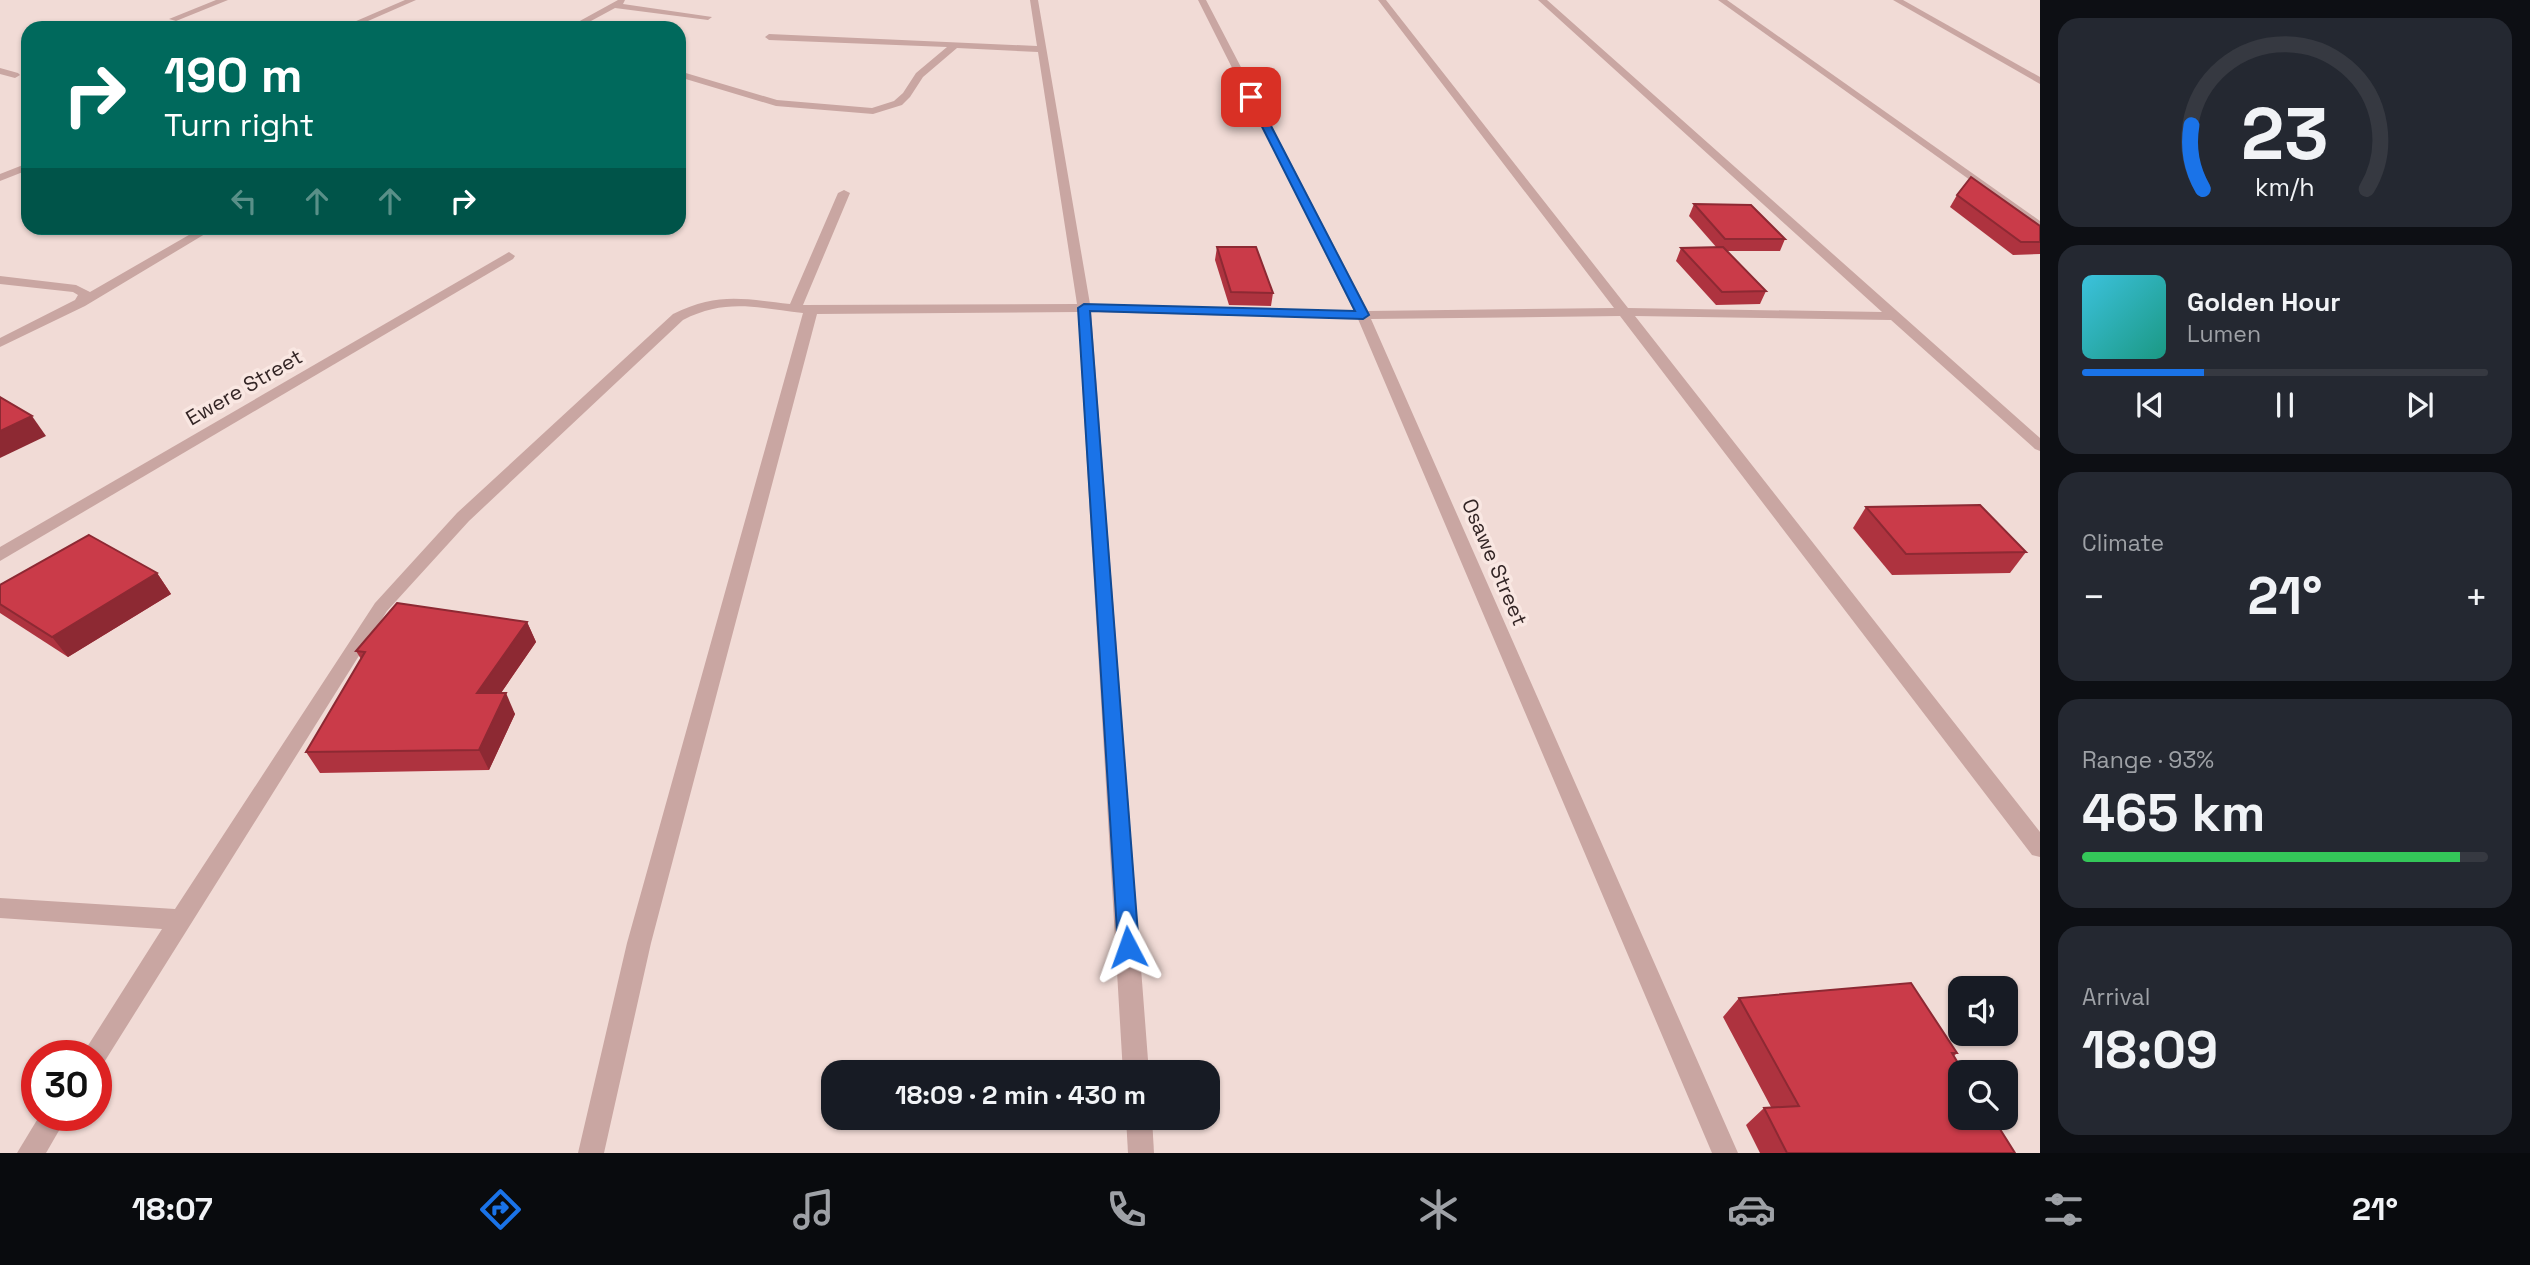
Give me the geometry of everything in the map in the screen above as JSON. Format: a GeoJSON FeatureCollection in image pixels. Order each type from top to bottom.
{"type":"FeatureCollection","features":[{"type":"Feature","properties":{"kind":"street"},"geometry":{"type":"LineString","coordinates":[[173,19],[225,0]]}},
{"type":"Feature","properties":{"kind":"street"},"geometry":{"type":"LineString","coordinates":[[361,21],[412,0]]}},
{"type":"Feature","properties":{"kind":"street"},"geometry":{"type":"LineString","coordinates":[[584,21],[625,0]]}},
{"type":"Feature","properties":{"kind":"street"},"geometry":{"type":"LineString","coordinates":[[1034,0],[1084,308],[1135,1060]]}},
{"type":"Feature","properties":{"kind":"street","name":"Osawe Street"},"geometry":{"type":"LineString","coordinates":[[1202,0],[1363,315],[1725,1153]]}},
{"type":"Feature","properties":{"kind":"street"},"geometry":{"type":"LineString","coordinates":[[1382,0],[2040,848]]}},
{"type":"Feature","properties":{"kind":"street"},"geometry":{"type":"LineString","coordinates":[[1542,0],[2040,446]]}},
{"type":"Feature","properties":{"kind":"street"},"geometry":{"type":"LineString","coordinates":[[1722,0],[2040,226]]}},
{"type":"Feature","properties":{"kind":"street"},"geometry":{"type":"LineString","coordinates":[[1897,0],[2040,80]]}},
{"type":"Feature","properties":{"kind":"street"},"geometry":{"type":"LineString","coordinates":[[613,5],[708,17]]}},
{"type":"Feature","properties":{"kind":"street"},"geometry":{"type":"LineString","coordinates":[[769,37],[1042,49]]}},
{"type":"Feature","properties":{"kind":"street"},"geometry":{"type":"LineString","coordinates":[[686,76],[776,103],[873,111],[898,103],[907,95],[919,75],[955,45]]}},
{"type":"Feature","properties":{"kind":"street"},"geometry":{"type":"LineString","coordinates":[[0,71],[15,75]]}},
{"type":"Feature","properties":{"kind":"street"},"geometry":{"type":"LineString","coordinates":[[0,178],[21,169]]}},
{"type":"Feature","properties":{"kind":"street"},"geometry":{"type":"LineString","coordinates":[[591,1153],[639,943],[803,309],[844,193]]}},
{"type":"Feature","properties":{"kind":"street"},"geometry":{"type":"LineString","coordinates":[[0,343],[59,317],[83,300],[197,235]]}},
{"type":"Feature","properties":{"kind":"street","name":"Ewere Street"},"geometry":{"type":"LineString","coordinates":[[0,555],[509,256]]}},
{"type":"Feature","properties":{"kind":"street"},"geometry":{"type":"LineString","coordinates":[[0,281],[76,289],[85,293],[83,300]]}},
{"type":"Feature","properties":{"kind":"street"},"geometry":{"type":"LineString","coordinates":[[104,1040],[381,607],[463,517],[688,311],[726,301],[803,309],[1084,308],[1363,315],[1624,312],[1893,316]]}},
{"type":"Feature","properties":{"kind":"street"},"geometry":{"type":"LineString","coordinates":[[0,908],[182,920]]}},
{"type":"Feature","properties":{"kind":"street"},"geometry":{"type":"LineString","coordinates":[[1140,1130],[1141,1153]]}},
{"type":"Feature","properties":{"kind":"street"},"geometry":{"type":"LineString","coordinates":[[30,1153],[44,1131]]}},
{"type":"Feature","properties":{"kind":"building"},"geometry":{"type":"Polygon","coordinates":[[[1971,177],[2040,226],[2040,242],[2021,242],[1957,195],[1971,177]]]}},
{"type":"Feature","properties":{"kind":"building"},"geometry":{"type":"Polygon","coordinates":[[[1694,204],[1751,205],[1785,239],[1725,239],[1694,204]]]}},
{"type":"Feature","properties":{"kind":"building"},"geometry":{"type":"Polygon","coordinates":[[[1217,247],[1256,247],[1273,293],[1231,292],[1217,247]]]}},
{"type":"Feature","properties":{"kind":"building"},"geometry":{"type":"Polygon","coordinates":[[[1723,247],[1766,291],[1722,292],[1681,248],[1723,247]]]}},
{"type":"Feature","properties":{"kind":"building"},"geometry":{"type":"Polygon","coordinates":[[[0,397],[32,416],[0,431],[0,397]]]}},
{"type":"Feature","properties":{"kind":"building"},"geometry":{"type":"Polygon","coordinates":[[[1980,505],[2026,552],[1906,554],[1866,507],[1980,505]]]}},
{"type":"Feature","properties":{"kind":"building"},"geometry":{"type":"Polygon","coordinates":[[[89,535],[157,573],[52,637],[0,604],[0,585],[89,535]]]}},
{"type":"Feature","properties":{"kind":"building"},"geometry":{"type":"Polygon","coordinates":[[[397,603],[527,622],[477,693],[506,693],[479,750],[306,752],[365,652],[356,651],[397,603]]]}},
{"type":"Feature","properties":{"kind":"building"},"geometry":{"type":"Polygon","coordinates":[[[1911,983],[1948,1039],[1948,1046],[1952,1046],[1957,1053],[1952,1053],[1956,1060],[1948,1060],[1948,1130],[2001,1130],[2015,1153],[1787,1153],[1764,1108],[1799,1106],[1739,998],[1911,983]]]}},
{"type":"Feature","properties":{"kind":"route"},"geometry":{"type":"LineString","coordinates":[[1128,947],[1084,308],[1363,315],[1251,97]]}}]}
